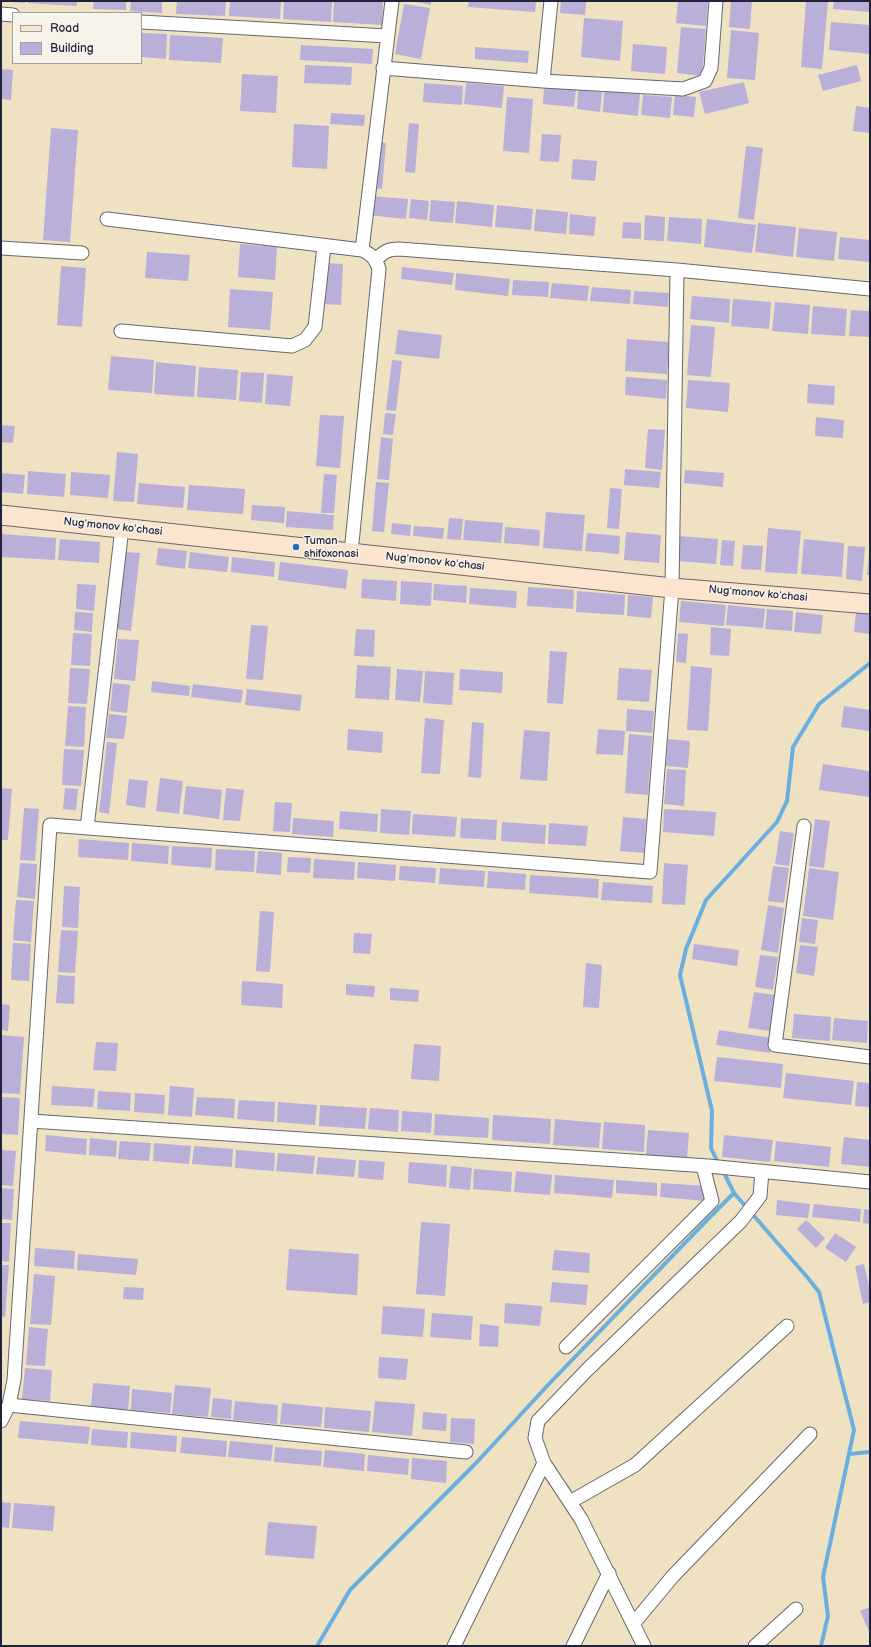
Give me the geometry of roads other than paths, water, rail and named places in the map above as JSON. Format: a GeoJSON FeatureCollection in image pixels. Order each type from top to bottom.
{"type":"FeatureCollection","features":[{"type":"Feature","properties":{"kind":"main road","name":"Nugʻmonov koʻchasi"},"geometry":{"type":"LineString","coordinates":[[1,515],[672,588],[870,604]]}},
{"type":"Feature","properties":{"kind":"street"},"geometry":{"type":"LineString","coordinates":[[362,250],[392,1]]}},
{"type":"Feature","properties":{"kind":"street"},"geometry":{"type":"LineString","coordinates":[[543,81],[551,1]]}},
{"type":"Feature","properties":{"kind":"street"},"geometry":{"type":"LineString","coordinates":[[383,68],[543,81],[683,89],[705,81],[711,68],[716,1]]}},
{"type":"Feature","properties":{"kind":"street"},"geometry":{"type":"LineString","coordinates":[[1,14],[12,15]]}},
{"type":"Feature","properties":{"kind":"street"},"geometry":{"type":"LineString","coordinates":[[142,22],[387,36]]}},
{"type":"Feature","properties":{"kind":"street"},"geometry":{"type":"LineString","coordinates":[[107,219],[362,250],[370,254],[376,260],[379,269],[351,553]]}},
{"type":"Feature","properties":{"kind":"street"},"geometry":{"type":"LineString","coordinates":[[121,331],[292,346],[305,340],[315,327],[324,246]]}},
{"type":"Feature","properties":{"kind":"street"},"geometry":{"type":"LineString","coordinates":[[1,248],[82,253]]}},
{"type":"Feature","properties":{"kind":"street"},"geometry":{"type":"LineString","coordinates":[[376,260],[390,249],[399,249],[677,270],[870,289]]}},
{"type":"Feature","properties":{"kind":"street"},"geometry":{"type":"LineString","coordinates":[[1,1421],[9,1406],[14,1380],[50,825],[650,872],[672,588],[677,270]]}},
{"type":"Feature","properties":{"kind":"street"},"geometry":{"type":"LineString","coordinates":[[86,828],[122,528]]}},
{"type":"Feature","properties":{"kind":"street"},"geometry":{"type":"LineString","coordinates":[[804,826],[775,1045],[870,1057]]}},
{"type":"Feature","properties":{"kind":"street"},"geometry":{"type":"LineString","coordinates":[[31,1121],[706,1166],[870,1182]]}},
{"type":"Feature","properties":{"kind":"street"},"geometry":{"type":"LineString","coordinates":[[566,1348],[712,1201],[706,1166]]}},
{"type":"Feature","properties":{"kind":"street"},"geometry":{"type":"LineString","coordinates":[[644,1646],[581,1519],[544,1463],[535,1438],[538,1421],[586,1370],[742,1221],[760,1196],[762,1171]]}},
{"type":"Feature","properties":{"kind":"street"},"geometry":{"type":"LineString","coordinates":[[570,1502],[635,1465],[787,1326]]}},
{"type":"Feature","properties":{"kind":"street"},"geometry":{"type":"LineString","coordinates":[[9,1406],[466,1452]]}},
{"type":"Feature","properties":{"kind":"street"},"geometry":{"type":"LineString","coordinates":[[633,1624],[673,1576],[810,1434]]}},
{"type":"Feature","properties":{"kind":"street"},"geometry":{"type":"LineString","coordinates":[[454,1646],[544,1463]]}},
{"type":"Feature","properties":{"kind":"street"},"geometry":{"type":"LineString","coordinates":[[573,1646],[609,1573]]}},
{"type":"Feature","properties":{"kind":"street"},"geometry":{"type":"LineString","coordinates":[[755,1646],[796,1609]]}},
{"type":"Feature","properties":{"kind":"waterway"},"geometry":{"type":"LineString","coordinates":[[719,1165],[711,1148],[712,1111],[680,975],[686,949],[706,900],[777,822],[787,801],[793,747],[819,704],[870,663]]}},
{"type":"Feature","properties":{"kind":"waterway"},"geometry":{"type":"LineString","coordinates":[[317,1646],[350,1590],[477,1462],[548,1385],[734,1193],[723,1171]]}},
{"type":"Feature","properties":{"kind":"waterway"},"geometry":{"type":"LineString","coordinates":[[734,1193],[819,1292],[854,1430],[823,1577],[828,1616],[821,1646]]}},
{"type":"Feature","properties":{"kind":"waterway"},"geometry":{"type":"LineString","coordinates":[[849,1454],[870,1452]]}},
{"type":"Feature","properties":{"kind":"place","name":"Tuman shifoxonasi"},"geometry":{"type":"Point","coordinates":[296,547]}}]}
